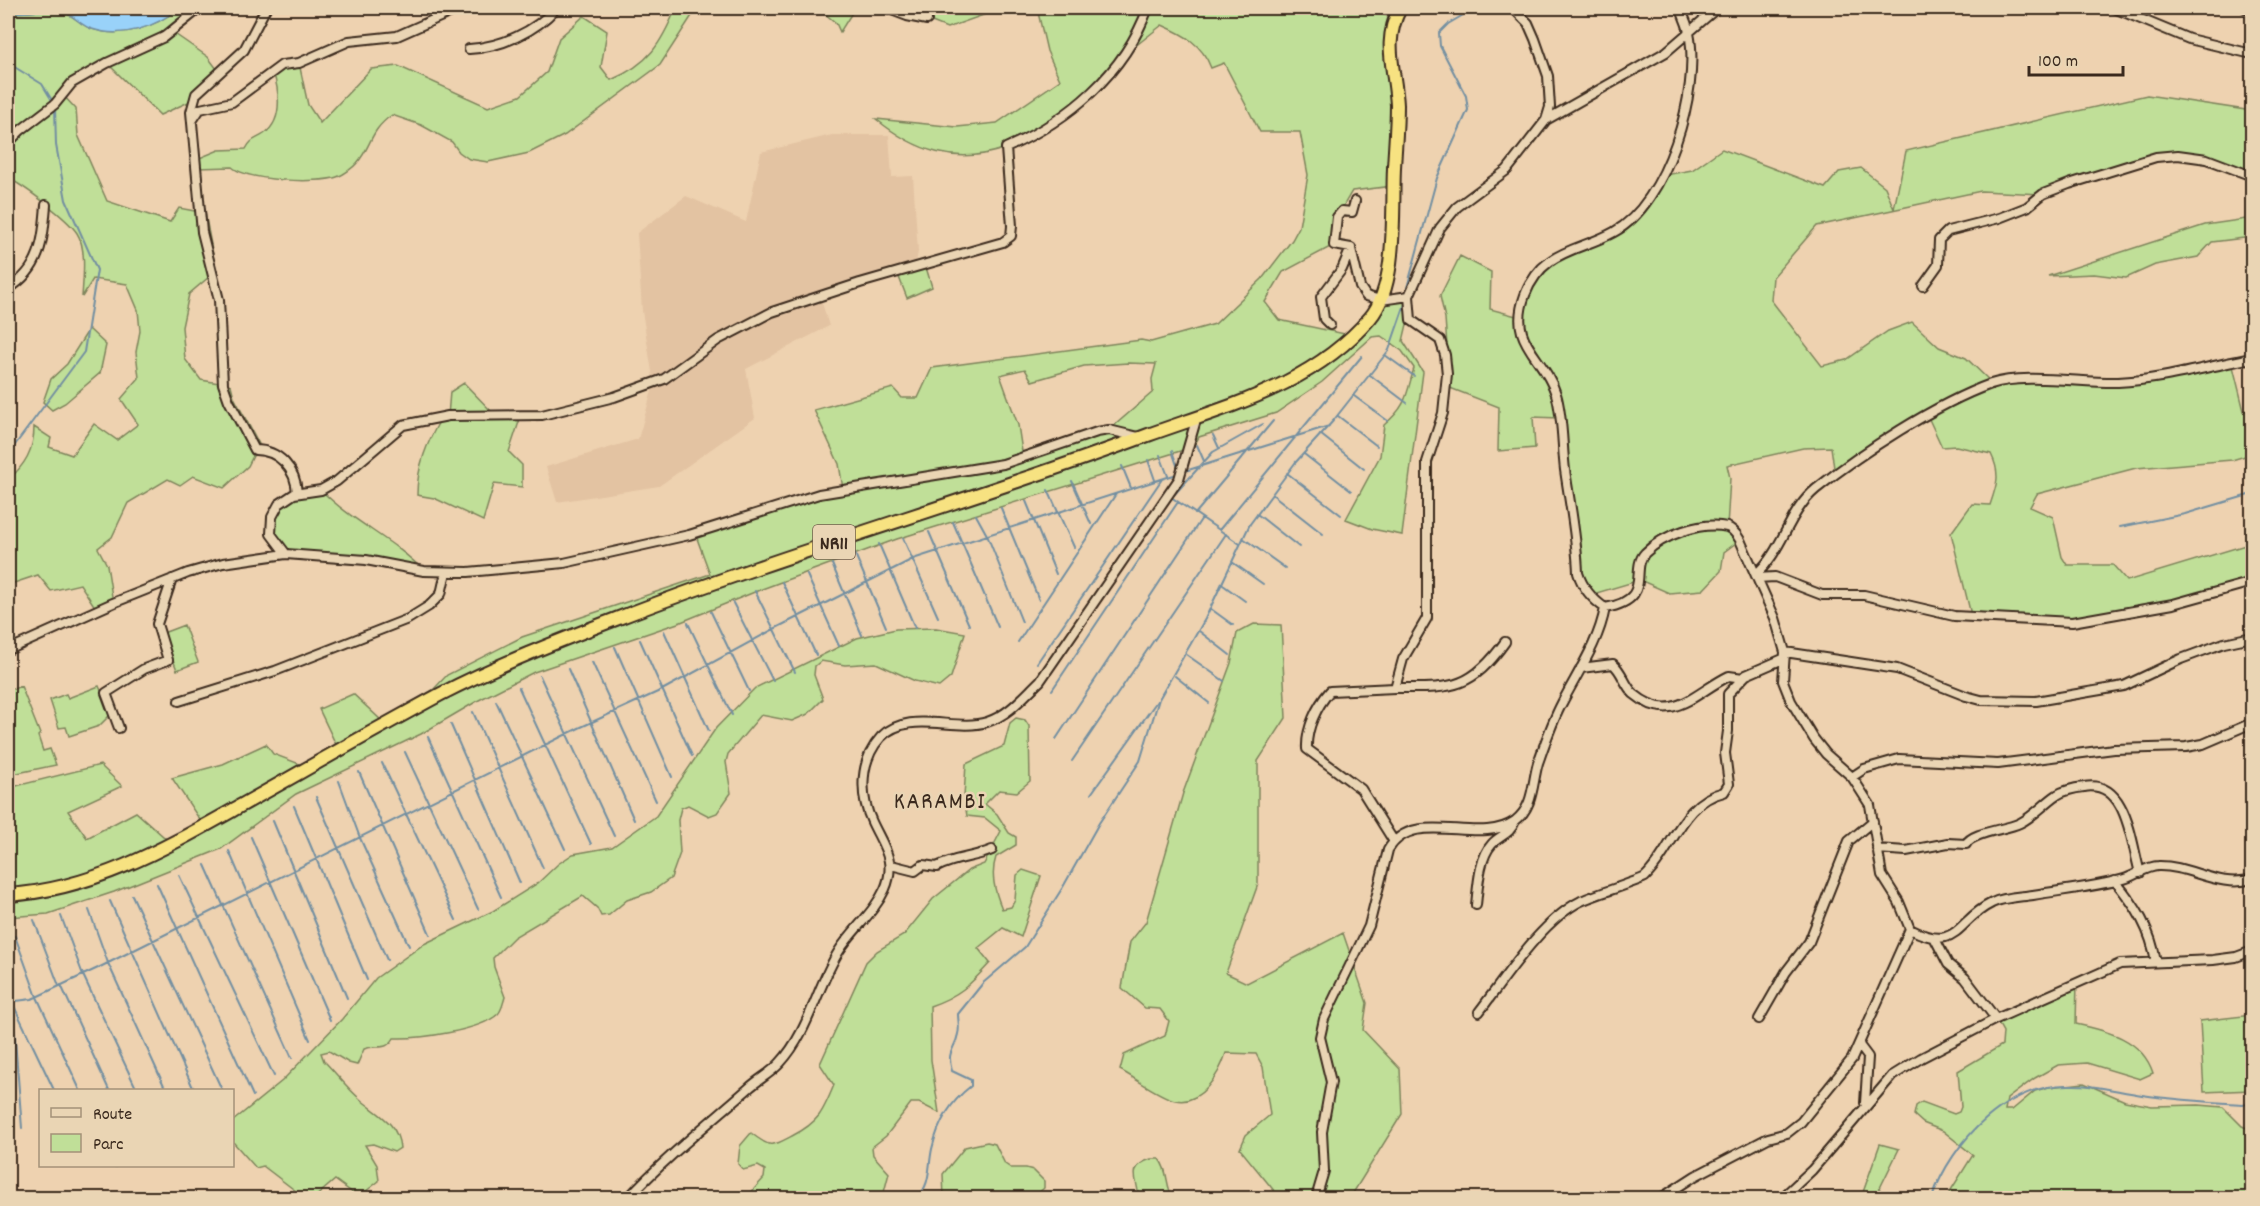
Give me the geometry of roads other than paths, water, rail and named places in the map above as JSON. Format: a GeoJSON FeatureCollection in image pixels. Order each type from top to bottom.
{"type":"FeatureCollection","features":[{"type":"Feature","properties":{"kind":"highway","name":"NR11"},"geometry":{"type":"LineString","coordinates":[[8,895],[54,890],[85,882],[149,856],[440,695],[510,660],[687,592],[946,507],[1196,420],[1293,381],[1354,336],[1374,314],[1381,300],[1392,238],[1397,107],[1390,34],[1400,8]]}},
{"type":"Feature","properties":{"kind":"street"},"geometry":{"type":"LineString","coordinates":[[8,143],[55,104],[72,83],[107,63],[164,37],[200,8]]}},
{"type":"Feature","properties":{"kind":"street"},"geometry":{"type":"LineString","coordinates":[[266,8],[244,50],[196,94],[191,112],[202,232],[219,300],[220,365],[225,391],[255,450],[266,449],[275,453],[293,472],[297,481],[297,493]]}},
{"type":"Feature","properties":{"kind":"street"},"geometry":{"type":"LineString","coordinates":[[192,121],[200,109],[232,102],[282,65],[299,63],[349,41],[397,36],[460,8]]}},
{"type":"Feature","properties":{"kind":"street"},"geometry":{"type":"LineString","coordinates":[[469,49],[500,44],[538,25],[556,8]]}},
{"type":"Feature","properties":{"kind":"street"},"geometry":{"type":"LineString","coordinates":[[886,8],[927,20]]}},
{"type":"Feature","properties":{"kind":"street"},"geometry":{"type":"LineString","coordinates":[[286,554],[271,534],[272,517],[279,504],[297,493],[321,490],[337,481],[403,425],[448,416],[542,415],[614,398],[664,379],[718,340],[772,312],[861,283],[1003,242],[1011,236],[1012,225],[1006,148],[1043,131],[1105,80],[1124,55],[1148,8]]}},
{"type":"Feature","properties":{"kind":"street"},"geometry":{"type":"LineString","coordinates":[[1513,8],[1528,22],[1548,76],[1551,97],[1546,120]]}},
{"type":"Feature","properties":{"kind":"street"},"geometry":{"type":"LineString","coordinates":[[1605,608],[1581,585],[1556,395],[1522,340],[1520,317],[1525,295],[1538,272],[1549,261],[1564,251],[1613,233],[1628,222],[1651,196],[1672,152],[1685,110],[1691,70],[1689,33],[1681,8]]}},
{"type":"Feature","properties":{"kind":"street"},"geometry":{"type":"LineString","coordinates":[[1395,688],[1404,659],[1427,618],[1427,462],[1443,413],[1447,374],[1445,355],[1440,340],[1411,320],[1406,297],[1444,222],[1457,207],[1507,170],[1546,120],[1666,52],[1717,8]]}},
{"type":"Feature","properties":{"kind":"street"},"geometry":{"type":"LineString","coordinates":[[2114,8],[2189,39],[2253,54]]}},
{"type":"Feature","properties":{"kind":"street"},"geometry":{"type":"LineString","coordinates":[[2245,8],[2253,9]]}},
{"type":"Feature","properties":{"kind":"street"},"geometry":{"type":"LineString","coordinates":[[1923,286],[1938,266],[1940,240],[1948,231],[1999,218],[2027,207],[2043,194],[2069,184],[2156,157],[2178,155],[2207,159],[2253,176]]}},
{"type":"Feature","properties":{"kind":"street"},"geometry":{"type":"LineString","coordinates":[[1351,248],[1334,245],[1337,217],[1342,211],[1352,212],[1355,201]]}},
{"type":"Feature","properties":{"kind":"street"},"geometry":{"type":"LineString","coordinates":[[8,289],[26,274],[38,258],[46,205]]}},
{"type":"Feature","properties":{"kind":"street"},"geometry":{"type":"LineString","coordinates":[[1351,248],[1360,287],[1366,296],[1381,300],[1406,297]]}},
{"type":"Feature","properties":{"kind":"street"},"geometry":{"type":"LineString","coordinates":[[1330,325],[1324,319],[1321,297],[1342,269],[1351,248]]}},
{"type":"Feature","properties":{"kind":"street"},"geometry":{"type":"LineString","coordinates":[[1757,576],[1796,512],[1813,492],[1915,423],[1993,384],[2019,379],[2119,382],[2253,358]]}},
{"type":"Feature","properties":{"kind":"street"},"geometry":{"type":"LineString","coordinates":[[628,1198],[659,1165],[781,1062],[802,1029],[839,951],[884,890],[891,865],[886,848],[868,815],[863,785],[863,771],[874,747],[888,732],[901,727],[927,723],[976,725],[996,719],[1012,708],[1040,681],[1179,477],[1196,420]]}},
{"type":"Feature","properties":{"kind":"street"},"geometry":{"type":"LineString","coordinates":[[8,650],[172,579],[223,562],[286,554],[343,558],[446,572],[508,570],[604,556],[689,536],[819,494],[1004,464],[1097,432],[1109,430],[1143,438]]}},
{"type":"Feature","properties":{"kind":"street"},"geometry":{"type":"LineString","coordinates":[[1605,608],[1624,602],[1631,596],[1640,580],[1641,558],[1674,532],[1718,527],[1732,530],[1740,540],[1757,576],[1784,655],[1783,681],[1791,701],[1826,754],[1852,777],[1870,805],[1882,875],[1899,902],[1910,930],[1886,978],[1859,1046],[1847,1068],[1794,1129],[1768,1138],[1660,1198]]}},
{"type":"Feature","properties":{"kind":"street"},"geometry":{"type":"LineString","coordinates":[[179,702],[275,671],[408,619],[429,606],[441,594],[446,572]]}},
{"type":"Feature","properties":{"kind":"street"},"geometry":{"type":"LineString","coordinates":[[1757,576],[1775,577],[1822,595],[1864,595],[1954,616],[2072,622],[2173,604],[2253,582]]}},
{"type":"Feature","properties":{"kind":"street"},"geometry":{"type":"LineString","coordinates":[[119,728],[106,693],[144,669],[168,660],[157,624],[172,579]]}},
{"type":"Feature","properties":{"kind":"street"},"geometry":{"type":"LineString","coordinates":[[1316,1198],[1324,1171],[1322,1132],[1331,1082],[1329,1068],[1321,1049],[1322,1028],[1350,960],[1369,926],[1382,868],[1393,840],[1403,833],[1422,829],[1492,831],[1515,821],[1525,813],[1533,794],[1542,752],[1561,706],[1602,625],[1605,608]]}},
{"type":"Feature","properties":{"kind":"street"},"geometry":{"type":"LineString","coordinates":[[1479,1012],[1551,923],[1581,901],[1627,882],[1642,879],[1676,836],[1678,826],[1706,798],[1724,792],[1728,788],[1729,772],[1725,753],[1728,732],[1728,694],[1743,678],[1784,655],[1897,669],[1959,694],[1982,700],[2036,701],[2124,686],[2202,651],[2230,642],[2253,638]]}},
{"type":"Feature","properties":{"kind":"street"},"geometry":{"type":"LineString","coordinates":[[1393,840],[1360,789],[1307,749],[1306,739],[1320,703],[1330,691],[1445,688],[1456,685],[1485,669],[1505,642]]}},
{"type":"Feature","properties":{"kind":"street"},"geometry":{"type":"LineString","coordinates":[[1581,669],[1613,664],[1624,683],[1634,694],[1649,704],[1664,709],[1678,706],[1729,676],[1743,678]]}},
{"type":"Feature","properties":{"kind":"street"},"geometry":{"type":"LineString","coordinates":[[1852,777],[1864,769],[1899,759],[1998,764],[2114,749],[2186,747],[2203,744],[2253,723]]}},
{"type":"Feature","properties":{"kind":"street"},"geometry":{"type":"LineString","coordinates":[[1877,849],[1906,851],[1948,843],[1965,844],[1974,836],[1992,833],[2021,822],[2058,794],[2094,785],[2109,790],[2120,802],[2140,873]]}},
{"type":"Feature","properties":{"kind":"street"},"geometry":{"type":"LineString","coordinates":[[1476,905],[1479,879],[1490,847],[1510,831],[1515,821]]}},
{"type":"Feature","properties":{"kind":"street"},"geometry":{"type":"LineString","coordinates":[[1759,1019],[1786,972],[1809,942],[1849,841],[1873,821]]}},
{"type":"Feature","properties":{"kind":"street"},"geometry":{"type":"LineString","coordinates":[[891,865],[915,871],[922,865],[937,867],[949,860],[975,858],[992,850]]}},
{"type":"Feature","properties":{"kind":"street"},"geometry":{"type":"LineString","coordinates":[[1910,930],[1935,939],[1950,936],[1997,901],[2115,881],[2161,866],[2236,883],[2253,879]]}},
{"type":"Feature","properties":{"kind":"street"},"geometry":{"type":"LineString","coordinates":[[2115,881],[2140,914],[2152,940],[2156,962]]}},
{"type":"Feature","properties":{"kind":"street"},"geometry":{"type":"LineString","coordinates":[[1935,939],[1948,964],[1965,978],[1996,1019]]}},
{"type":"Feature","properties":{"kind":"street"},"geometry":{"type":"LineString","coordinates":[[1782,1198],[1812,1170],[1892,1076],[1996,1019],[2101,970],[2120,964],[2213,960],[2236,957],[2253,951]]}},
{"type":"Feature","properties":{"kind":"street"},"geometry":{"type":"LineString","coordinates":[[1859,1046],[1868,1057],[1865,1105]]}},
{"type":"Feature","properties":{"kind":"street"},"geometry":{"type":"LineString","coordinates":[[1670,1192],[1676,1198]]}},
{"type":"Feature","properties":{"kind":"water"},"geometry":{"type":"Polygon","coordinates":[[[8,8],[179,8],[149,26],[115,33],[88,28],[63,12],[50,10],[15,13],[8,12],[8,8]]]}},
{"type":"Feature","properties":{"kind":"waterway"},"geometry":{"type":"LineString","coordinates":[[1405,295],[1437,178],[1468,110],[1466,96],[1440,46],[1439,33],[1448,24],[1475,8]]}},
{"type":"Feature","properties":{"kind":"waterway"},"geometry":{"type":"LineString","coordinates":[[8,63],[42,84],[53,102]]}},
{"type":"Feature","properties":{"kind":"waterway"},"geometry":{"type":"LineString","coordinates":[[8,450],[15,445],[84,352],[97,270],[66,200],[56,145],[55,107]]}},
{"type":"Feature","properties":{"kind":"waterway"},"geometry":{"type":"LineString","coordinates":[[917,1198],[927,1182],[932,1149],[941,1122],[951,1106],[971,1086],[971,1080],[952,1071],[950,1064],[950,1054],[959,1032],[958,1014],[983,983],[1025,947],[1063,887],[1099,823],[1140,761],[1159,699],[1205,619],[1250,524],[1295,463],[1333,421],[1389,350],[1406,301]]}},
{"type":"Feature","properties":{"kind":"waterway"},"geometry":{"type":"LineString","coordinates":[[1385,355],[1414,376]]}},
{"type":"Feature","properties":{"kind":"waterway"},"geometry":{"type":"LineString","coordinates":[[1220,529],[1362,356]]}},
{"type":"Feature","properties":{"kind":"waterway"},"geometry":{"type":"LineString","coordinates":[[1370,375],[1407,403]]}},
{"type":"Feature","properties":{"kind":"waterway"},"geometry":{"type":"LineString","coordinates":[[1354,396],[1388,421]]}},
{"type":"Feature","properties":{"kind":"waterway"},"geometry":{"type":"LineString","coordinates":[[1338,416],[1377,446]]}},
{"type":"Feature","properties":{"kind":"waterway"},"geometry":{"type":"LineString","coordinates":[[1195,514],[1273,421]]}},
{"type":"Feature","properties":{"kind":"waterway"},"geometry":{"type":"LineString","coordinates":[[1172,497],[1213,452],[1263,424]]}},
{"type":"Feature","properties":{"kind":"waterway"},"geometry":{"type":"LineString","coordinates":[[1182,472],[1329,426]]}},
{"type":"Feature","properties":{"kind":"waterway"},"geometry":{"type":"LineString","coordinates":[[1320,434],[1364,469]]}},
{"type":"Feature","properties":{"kind":"waterway"},"geometry":{"type":"LineString","coordinates":[[1213,435],[1219,448]]}},
{"type":"Feature","properties":{"kind":"waterway"},"geometry":{"type":"LineString","coordinates":[[1197,445],[1204,461]]}},
{"type":"Feature","properties":{"kind":"waterway"},"geometry":{"type":"LineString","coordinates":[[1172,451],[1179,471]]}},
{"type":"Feature","properties":{"kind":"waterway"},"geometry":{"type":"LineString","coordinates":[[1304,454],[1351,491]]}},
{"type":"Feature","properties":{"kind":"waterway"},"geometry":{"type":"LineString","coordinates":[[1160,455],[1168,476]]}},
{"type":"Feature","properties":{"kind":"waterway"},"geometry":{"type":"LineString","coordinates":[[1148,460],[1155,480]]}},
{"type":"Feature","properties":{"kind":"waterway"},"geometry":{"type":"LineString","coordinates":[[1122,466],[1131,488]]}},
{"type":"Feature","properties":{"kind":"waterway"},"geometry":{"type":"LineString","coordinates":[[1287,473],[1341,515]]}},
{"type":"Feature","properties":{"kind":"waterway"},"geometry":{"type":"LineString","coordinates":[[8,1002],[32,999],[98,968],[579,728],[662,690],[774,629],[913,559],[1177,474]]}},
{"type":"Feature","properties":{"kind":"waterway"},"geometry":{"type":"LineString","coordinates":[[1037,663],[1162,479]]}},
{"type":"Feature","properties":{"kind":"waterway"},"geometry":{"type":"LineString","coordinates":[[1072,481],[1091,524]]}},
{"type":"Feature","properties":{"kind":"waterway"},"geometry":{"type":"LineString","coordinates":[[1048,490],[1074,547]]}},
{"type":"Feature","properties":{"kind":"waterway"},"geometry":{"type":"LineString","coordinates":[[1018,642],[1116,494]]}},
{"type":"Feature","properties":{"kind":"waterway"},"geometry":{"type":"LineString","coordinates":[[1272,494],[1323,534]]}},
{"type":"Feature","properties":{"kind":"waterway"},"geometry":{"type":"LineString","coordinates":[[2120,527],[2185,514],[2252,494]]}},
{"type":"Feature","properties":{"kind":"waterway"},"geometry":{"type":"LineString","coordinates":[[1171,497],[1240,544]]}},
{"type":"Feature","properties":{"kind":"waterway"},"geometry":{"type":"LineString","coordinates":[[1026,501],[1056,574]]}},
{"type":"Feature","properties":{"kind":"waterway"},"geometry":{"type":"LineString","coordinates":[[1052,690],[1178,502]]}},
{"type":"Feature","properties":{"kind":"waterway"},"geometry":{"type":"LineString","coordinates":[[1001,508],[1039,600]]}},
{"type":"Feature","properties":{"kind":"waterway"},"geometry":{"type":"LineString","coordinates":[[1257,514],[1299,547]]}},
{"type":"Feature","properties":{"kind":"waterway"},"geometry":{"type":"LineString","coordinates":[[976,515],[987,535],[1022,622]]}},
{"type":"Feature","properties":{"kind":"waterway"},"geometry":{"type":"LineString","coordinates":[[1056,739],[1202,518]]}},
{"type":"Feature","properties":{"kind":"waterway"},"geometry":{"type":"LineString","coordinates":[[953,522],[998,627]]}},
{"type":"Feature","properties":{"kind":"waterway"},"geometry":{"type":"LineString","coordinates":[[929,532],[969,625]]}},
{"type":"Feature","properties":{"kind":"waterway"},"geometry":{"type":"LineString","coordinates":[[1072,761],[1226,534]]}},
{"type":"Feature","properties":{"kind":"waterway"},"geometry":{"type":"LineString","coordinates":[[903,538],[938,617]]}},
{"type":"Feature","properties":{"kind":"waterway"},"geometry":{"type":"LineString","coordinates":[[1243,538],[1285,568]]}},
{"type":"Feature","properties":{"kind":"waterway"},"geometry":{"type":"LineString","coordinates":[[879,544],[915,628]]}},
{"type":"Feature","properties":{"kind":"waterway"},"geometry":{"type":"LineString","coordinates":[[855,554],[886,627]]}},
{"type":"Feature","properties":{"kind":"waterway"},"geometry":{"type":"LineString","coordinates":[[1232,562],[1263,584]]}},
{"type":"Feature","properties":{"kind":"waterway"},"geometry":{"type":"LineString","coordinates":[[832,564],[862,635]]}},
{"type":"Feature","properties":{"kind":"waterway"},"geometry":{"type":"LineString","coordinates":[[807,575],[839,646]]}},
{"type":"Feature","properties":{"kind":"waterway"},"geometry":{"type":"LineString","coordinates":[[782,582],[816,655]]}},
{"type":"Feature","properties":{"kind":"waterway"},"geometry":{"type":"LineString","coordinates":[[1223,585],[1245,601]]}},
{"type":"Feature","properties":{"kind":"waterway"},"geometry":{"type":"LineString","coordinates":[[755,591],[795,672]]}},
{"type":"Feature","properties":{"kind":"waterway"},"geometry":{"type":"LineString","coordinates":[[733,603],[773,681]]}},
{"type":"Feature","properties":{"kind":"waterway"},"geometry":{"type":"LineString","coordinates":[[1211,609],[1233,625]]}},
{"type":"Feature","properties":{"kind":"waterway"},"geometry":{"type":"LineString","coordinates":[[711,612],[749,691]]}},
{"type":"Feature","properties":{"kind":"waterway"},"geometry":{"type":"LineString","coordinates":[[688,623],[732,715]]}},
{"type":"Feature","properties":{"kind":"waterway"},"geometry":{"type":"LineString","coordinates":[[664,631],[709,731]]}},
{"type":"Feature","properties":{"kind":"waterway"},"geometry":{"type":"LineString","coordinates":[[1199,631],[1230,655]]}},
{"type":"Feature","properties":{"kind":"waterway"},"geometry":{"type":"LineString","coordinates":[[640,640],[692,756]]}},
{"type":"Feature","properties":{"kind":"waterway"},"geometry":{"type":"LineString","coordinates":[[615,647],[672,777]]}},
{"type":"Feature","properties":{"kind":"waterway"},"geometry":{"type":"LineString","coordinates":[[1187,655],[1224,681]]}},
{"type":"Feature","properties":{"kind":"waterway"},"geometry":{"type":"LineString","coordinates":[[592,662],[656,801]]}},
{"type":"Feature","properties":{"kind":"waterway"},"geometry":{"type":"LineString","coordinates":[[568,669],[634,820]]}},
{"type":"Feature","properties":{"kind":"waterway"},"geometry":{"type":"LineString","coordinates":[[540,676],[614,836]]}},
{"type":"Feature","properties":{"kind":"waterway"},"geometry":{"type":"LineString","coordinates":[[1175,676],[1209,703]]}},
{"type":"Feature","properties":{"kind":"waterway"},"geometry":{"type":"LineString","coordinates":[[519,688],[591,844]]}},
{"type":"Feature","properties":{"kind":"waterway"},"geometry":{"type":"LineString","coordinates":[[496,701],[565,849]]}},
{"type":"Feature","properties":{"kind":"waterway"},"geometry":{"type":"LineString","coordinates":[[1091,794],[1157,701]]}},
{"type":"Feature","properties":{"kind":"waterway"},"geometry":{"type":"LineString","coordinates":[[473,712],[543,868]]}},
{"type":"Feature","properties":{"kind":"waterway"},"geometry":{"type":"LineString","coordinates":[[451,725],[520,883]]}},
{"type":"Feature","properties":{"kind":"waterway"},"geometry":{"type":"LineString","coordinates":[[428,737],[501,897]]}},
{"type":"Feature","properties":{"kind":"waterway"},"geometry":{"type":"LineString","coordinates":[[405,752],[478,909]]}},
{"type":"Feature","properties":{"kind":"waterway"},"geometry":{"type":"LineString","coordinates":[[382,763],[456,920]]}},
{"type":"Feature","properties":{"kind":"waterway"},"geometry":{"type":"LineString","coordinates":[[359,772],[430,934]]}},
{"type":"Feature","properties":{"kind":"waterway"},"geometry":{"type":"LineString","coordinates":[[339,781],[360,838],[409,946]]}},
{"type":"Feature","properties":{"kind":"waterway"},"geometry":{"type":"LineString","coordinates":[[316,797],[387,960]]}},
{"type":"Feature","properties":{"kind":"waterway"},"geometry":{"type":"LineString","coordinates":[[294,806],[367,980]]}},
{"type":"Feature","properties":{"kind":"waterway"},"geometry":{"type":"LineString","coordinates":[[273,821],[347,998]]}},
{"type":"Feature","properties":{"kind":"waterway"},"geometry":{"type":"LineString","coordinates":[[251,837],[330,1020]]}},
{"type":"Feature","properties":{"kind":"waterway"},"geometry":{"type":"LineString","coordinates":[[229,851],[310,1040]]}},
{"type":"Feature","properties":{"kind":"waterway"},"geometry":{"type":"LineString","coordinates":[[205,865],[292,1058]]}},
{"type":"Feature","properties":{"kind":"waterway"},"geometry":{"type":"LineString","coordinates":[[179,875],[274,1076]]}},
{"type":"Feature","properties":{"kind":"waterway"},"geometry":{"type":"LineString","coordinates":[[157,884],[253,1096]]}},
{"type":"Feature","properties":{"kind":"waterway"},"geometry":{"type":"LineString","coordinates":[[132,895],[222,1089]]}},
{"type":"Feature","properties":{"kind":"waterway"},"geometry":{"type":"LineString","coordinates":[[110,901],[194,1089]]}},
{"type":"Feature","properties":{"kind":"waterway"},"geometry":{"type":"LineString","coordinates":[[89,910],[108,963],[166,1089]]}},
{"type":"Feature","properties":{"kind":"waterway"},"geometry":{"type":"LineString","coordinates":[[61,916],[83,975],[137,1089]]}},
{"type":"Feature","properties":{"kind":"waterway"},"geometry":{"type":"LineString","coordinates":[[34,920],[59,986]]}},
{"type":"Feature","properties":{"kind":"waterway"},"geometry":{"type":"LineString","coordinates":[[9,929],[22,1128]]}},
{"type":"Feature","properties":{"kind":"waterway"},"geometry":{"type":"LineString","coordinates":[[15,936],[37,997],[80,1089]]}},
{"type":"Feature","properties":{"kind":"waterway"},"geometry":{"type":"LineString","coordinates":[[61,985],[109,1089]]}},
{"type":"Feature","properties":{"kind":"waterway"},"geometry":{"type":"LineString","coordinates":[[13,1004],[54,1089]]}},
{"type":"Feature","properties":{"kind":"waterway"},"geometry":{"type":"LineString","coordinates":[[1932,1198],[1953,1156],[1968,1136],[2005,1104],[2027,1093],[2050,1087],[2082,1085],[2179,1100],[2243,1104],[2252,1102]]}},
{"type":"Feature","properties":{"kind":"district","name":"KARAMBI"},"geometry":{"type":"Point","coordinates":[940,800]}}]}
